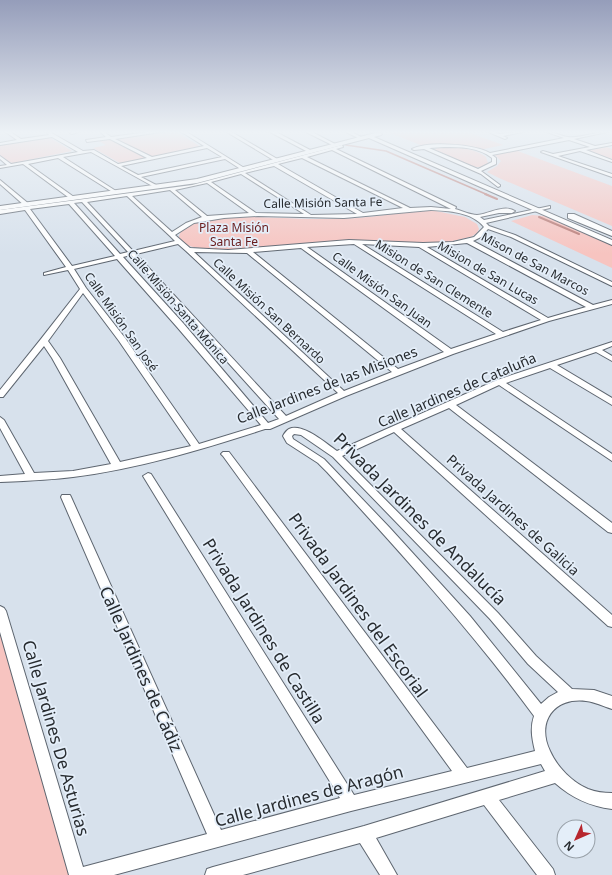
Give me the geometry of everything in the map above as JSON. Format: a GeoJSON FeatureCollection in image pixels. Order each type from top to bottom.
{"type":"FeatureCollection","features":[{"type":"Feature","properties":{"kind":"main road"},"geometry":{"type":"LineString","coordinates":[[2,209],[72,201],[114,192],[196,181],[239,172]]}},
{"type":"Feature","properties":{"kind":"main road"},"geometry":{"type":"LineString","coordinates":[[452,172],[535,207],[610,236]]}},
{"type":"Feature","properties":{"kind":"main road"},"geometry":{"type":"LineString","coordinates":[[466,172],[498,186],[535,207],[548,207],[610,236]]}},
{"type":"Feature","properties":{"kind":"street","name":"Calle Misión Santa Mónica"},"geometry":{"type":"LineString","coordinates":[[35,172],[72,201],[267,427]]}},
{"type":"Feature","properties":{"kind":"street"},"geometry":{"type":"LineString","coordinates":[[83,172],[114,192]]}},
{"type":"Feature","properties":{"kind":"street"},"geometry":{"type":"LineString","coordinates":[[131,172],[156,186]]}},
{"type":"Feature","properties":{"kind":"street"},"geometry":{"type":"LineString","coordinates":[[139,176],[159,172]]}},
{"type":"Feature","properties":{"kind":"street"},"geometry":{"type":"LineString","coordinates":[[72,201],[84,201],[170,189],[208,182],[240,172]]}},
{"type":"Feature","properties":{"kind":"street"},"geometry":{"type":"LineString","coordinates":[[244,172],[311,216]]}},
{"type":"Feature","properties":{"kind":"street"},"geometry":{"type":"LineString","coordinates":[[292,172],[363,215]]}},
{"type":"Feature","properties":{"kind":"street"},"geometry":{"type":"LineString","coordinates":[[334,172],[408,210]]}},
{"type":"Feature","properties":{"kind":"street"},"geometry":{"type":"LineString","coordinates":[[383,172],[462,212]]}},
{"type":"Feature","properties":{"kind":"street"},"geometry":{"type":"LineString","coordinates":[[482,172],[491,178],[498,186]]}},
{"type":"Feature","properties":{"kind":"street"},"geometry":{"type":"LineString","coordinates":[[600,172],[612,176]]}},
{"type":"Feature","properties":{"kind":"street","name":"Calle Misión San José"},"geometry":{"type":"LineString","coordinates":[[0,182],[27,207],[83,289],[122,340],[197,448]]}},
{"type":"Feature","properties":{"kind":"street"},"geometry":{"type":"LineString","coordinates":[[208,182],[255,215]]}},
{"type":"Feature","properties":{"kind":"street"},"geometry":{"type":"LineString","coordinates":[[170,189],[206,218]]}},
{"type":"Feature","properties":{"kind":"street","name":"Calle Misión San Bernardo"},"geometry":{"type":"LineString","coordinates":[[129,195],[343,394]]}},
{"type":"Feature","properties":{"kind":"street","name":"Calle Misión Santa Mónica"},"geometry":{"type":"LineString","coordinates":[[84,201],[285,420]]}},
{"type":"Feature","properties":{"kind":"street"},"geometry":{"type":"LineString","coordinates":[[481,222],[512,211],[535,207]]}},
{"type":"Feature","properties":{"kind":"street"},"geometry":{"type":"LineString","coordinates":[[481,222],[513,218],[518,214],[535,207]]}},
{"type":"Feature","properties":{"kind":"street","name":"Calle Misión Santa Fe"},"geometry":{"type":"LineString","coordinates":[[172,235],[186,225],[206,218],[255,215],[363,215],[433,208],[462,212],[612,284]]}},
{"type":"Feature","properties":{"kind":"street"},"geometry":{"type":"LineString","coordinates":[[46,274],[108,260],[183,246],[221,253],[249,252],[355,242],[440,244],[468,241],[480,235],[481,222]]}},
{"type":"Feature","properties":{"kind":"street","name":"Mison de San Marcos"},"geometry":{"type":"LineString","coordinates":[[468,241],[592,307]]}},
{"type":"Feature","properties":{"kind":"street","name":"Mision de San Clemente"},"geometry":{"type":"LineString","coordinates":[[355,242],[502,335]]}},
{"type":"Feature","properties":{"kind":"street","name":"Mision de San Lucas"},"geometry":{"type":"LineString","coordinates":[[418,244],[547,320]]}},
{"type":"Feature","properties":{"kind":"street","name":"Calle Misión San Juan"},"geometry":{"type":"LineString","coordinates":[[302,246],[450,352]]}},
{"type":"Feature","properties":{"kind":"street"},"geometry":{"type":"LineString","coordinates":[[249,252],[398,373]]}},
{"type":"Feature","properties":{"kind":"street"},"geometry":{"type":"LineString","coordinates":[[0,395],[44,341],[83,289]]}},
{"type":"Feature","properties":{"kind":"street","name":"Calle Jardines de las Misiones"},"geometry":{"type":"LineString","coordinates":[[0,479],[73,474],[197,448],[267,427],[343,394],[450,352],[547,320],[612,302]]}},
{"type":"Feature","properties":{"kind":"street"},"geometry":{"type":"LineString","coordinates":[[180,325],[195,322]]}},
{"type":"Feature","properties":{"kind":"street"},"geometry":{"type":"LineString","coordinates":[[44,341],[56,358],[117,466]]}},
{"type":"Feature","properties":{"kind":"street","name":"Calle Jardines de Cataluña"},"geometry":{"type":"LineString","coordinates":[[336,455],[396,430],[500,382],[612,344]]}},
{"type":"Feature","properties":{"kind":"street"},"geometry":{"type":"LineString","coordinates":[[596,349],[612,359]]}},
{"type":"Feature","properties":{"kind":"street"},"geometry":{"type":"LineString","coordinates":[[550,364],[612,402]]}},
{"type":"Feature","properties":{"kind":"street"},"geometry":{"type":"LineString","coordinates":[[500,382],[612,458]]}},
{"type":"Feature","properties":{"kind":"street"},"geometry":{"type":"LineString","coordinates":[[450,404],[612,529]]}},
{"type":"Feature","properties":{"kind":"street"},"geometry":{"type":"LineString","coordinates":[[0,420],[31,477]]}},
{"type":"Feature","properties":{"kind":"street","name":"Privada Jardines de Andalucía"},"geometry":{"type":"LineString","coordinates":[[541,714],[510,671],[398,544],[321,461],[290,441],[287,435],[296,430],[303,432],[336,455],[494,616],[532,660],[569,694]]}},
{"type":"Feature","properties":{"kind":"street","name":"Privada Jardines de Galicia"},"geometry":{"type":"LineString","coordinates":[[396,430],[612,622]]}},
{"type":"Feature","properties":{"kind":"street","name":"Privada Jardines del Escorial"},"geometry":{"type":"LineString","coordinates":[[226,454],[464,776]]}},
{"type":"Feature","properties":{"kind":"street","name":"Privada Jardines de Castilla"},"geometry":{"type":"LineString","coordinates":[[148,476],[351,803]]}},
{"type":"Feature","properties":{"kind":"street","name":"Calle Jardines de Cádiz"},"geometry":{"type":"LineString","coordinates":[[66,497],[217,840]]}},
{"type":"Feature","properties":{"kind":"street","name":"Calle Jardines De Asturias"},"geometry":{"type":"LineString","coordinates":[[0,611],[77,875]]}},
{"type":"Feature","properties":{"kind":"street"},"geometry":{"type":"LineString","coordinates":[[612,703],[587,694],[569,694],[552,701],[541,714],[537,733],[544,756],[557,775],[571,787],[587,796],[604,801],[612,801]]}},
{"type":"Feature","properties":{"kind":"street","name":"Calle Jardines de Aragón"},"geometry":{"type":"LineString","coordinates":[[84,875],[351,803],[544,756]]}},
{"type":"Feature","properties":{"kind":"street"},"geometry":{"type":"LineString","coordinates":[[213,875],[233,873],[557,775]]}},
{"type":"Feature","properties":{"kind":"street"},"geometry":{"type":"LineString","coordinates":[[487,796],[547,875]]}},
{"type":"Feature","properties":{"kind":"street"},"geometry":{"type":"LineString","coordinates":[[364,834],[389,875]]}},
{"type":"Feature","properties":{"kind":"green space"},"geometry":{"type":"Polygon","coordinates":[[[487,172],[574,172],[612,186],[612,226],[499,178],[487,172]]]}},
{"type":"Feature","properties":{"kind":"green space","name":"Plaza Misión Santa Fe"},"geometry":{"type":"Polygon","coordinates":[[[431,210],[465,217],[477,224],[479,229],[477,233],[471,237],[443,243],[367,241],[324,242],[233,252],[193,247],[186,245],[179,240],[180,233],[188,226],[213,219],[257,217],[348,219],[431,210]]]}},
{"type":"Feature","properties":{"kind":"green space"},"geometry":{"type":"Polygon","coordinates":[[[532,215],[544,216],[612,245],[612,268],[511,221],[532,215]]]}},
{"type":"Feature","properties":{"kind":"green space"},"geometry":{"type":"Polygon","coordinates":[[[0,611],[77,875],[0,875],[0,611]]]}},
{"type":"Feature","properties":{"kind":"waterway"},"geometry":{"type":"LineString","coordinates":[[434,172],[488,195]]}},
{"type":"Feature","properties":{"kind":"waterway"},"geometry":{"type":"LineString","coordinates":[[485,194],[497,199]]}},
{"type":"Feature","properties":{"kind":"waterway"},"geometry":{"type":"LineString","coordinates":[[539,217],[579,234]]}}]}
